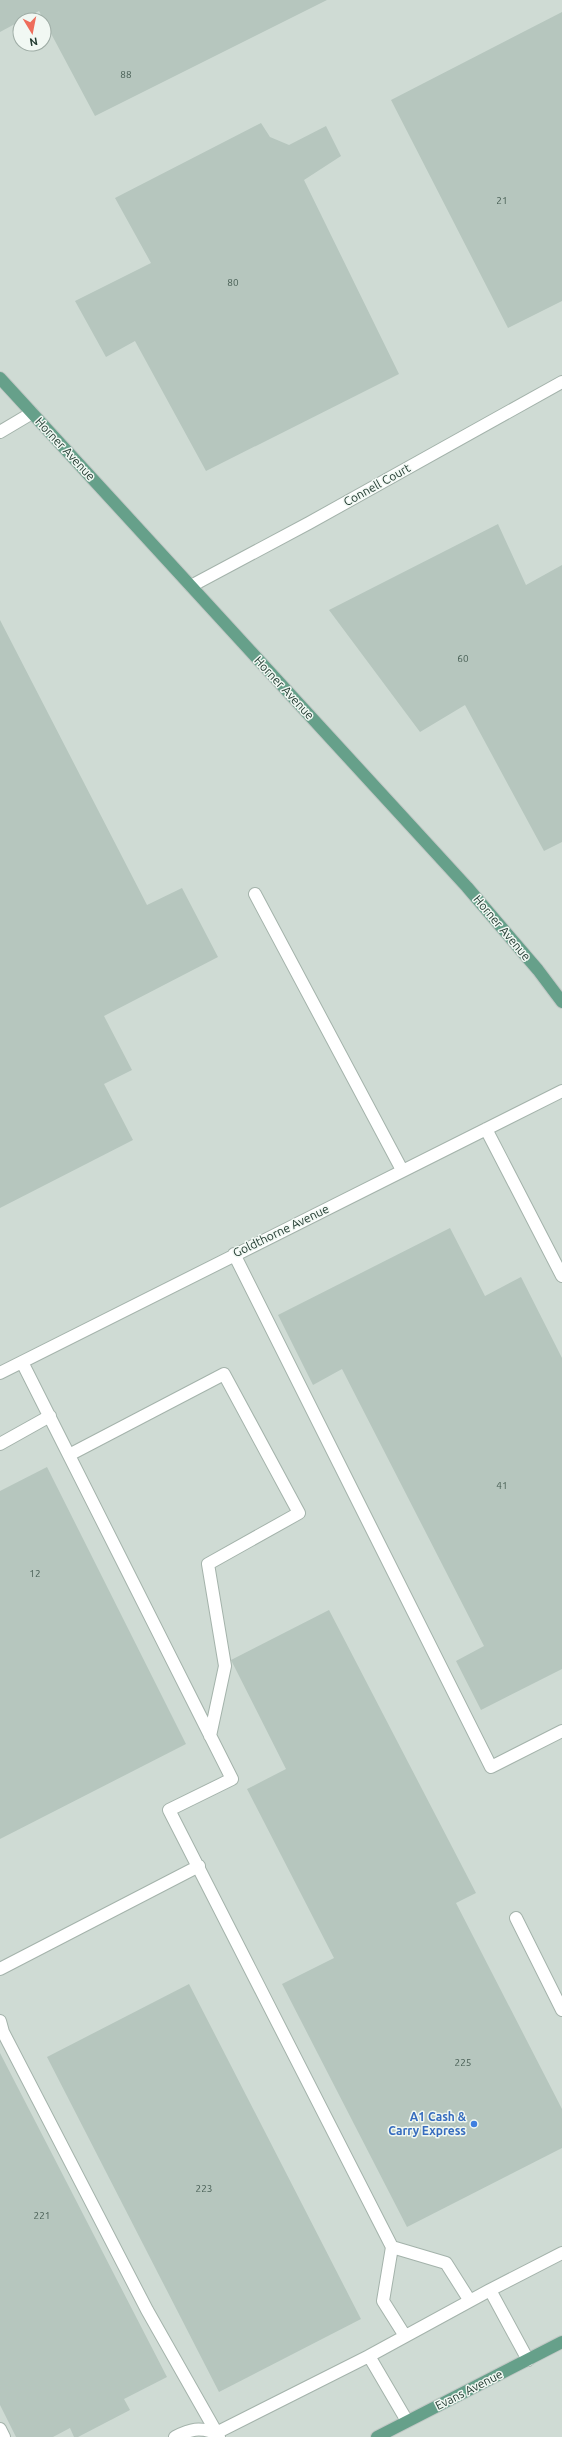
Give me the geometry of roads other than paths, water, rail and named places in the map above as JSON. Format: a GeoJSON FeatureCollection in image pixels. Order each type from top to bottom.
{"type":"FeatureCollection","features":[{"type":"Feature","properties":{"kind":"main road","name":"Horner Avenue"},"geometry":{"type":"LineString","coordinates":[[0,378],[467,886],[538,970],[562,1002]]}},
{"type":"Feature","properties":{"kind":"main road","name":"Evans Avenue"},"geometry":{"type":"LineString","coordinates":[[377,2437],[562,2342]]}},
{"type":"Feature","properties":{"kind":"street","name":"Connell Court"},"geometry":{"type":"LineString","coordinates":[[191,586],[316,520],[562,382]]}},
{"type":"Feature","properties":{"kind":"street"},"geometry":{"type":"LineString","coordinates":[[0,432],[32,413]]}},
{"type":"Feature","properties":{"kind":"street"},"geometry":{"type":"LineString","coordinates":[[255,894],[402,1170]]}},
{"type":"Feature","properties":{"kind":"street","name":"Goldthorne Avenue"},"geometry":{"type":"LineString","coordinates":[[0,1373],[234,1254],[562,1091]]}},
{"type":"Feature","properties":{"kind":"street"},"geometry":{"type":"LineString","coordinates":[[486,1129],[562,1276]]}},
{"type":"Feature","properties":{"kind":"street"},"geometry":{"type":"LineString","coordinates":[[234,1254],[491,1767],[562,1731]]}},
{"type":"Feature","properties":{"kind":"street"},"geometry":{"type":"LineString","coordinates":[[22,1362],[232,1779],[170,1810],[392,2248],[383,2301],[405,2336]]}},
{"type":"Feature","properties":{"kind":"street"},"geometry":{"type":"LineString","coordinates":[[69,1455],[224,1374],[299,1513],[208,1564],[225,1666],[210,1736]]}},
{"type":"Feature","properties":{"kind":"street"},"geometry":{"type":"LineString","coordinates":[[0,1444],[50,1416]]}},
{"type":"Feature","properties":{"kind":"street"},"geometry":{"type":"LineString","coordinates":[[0,1969],[199,1866]]}},
{"type":"Feature","properties":{"kind":"street"},"geometry":{"type":"LineString","coordinates":[[516,1918],[562,2010]]}},
{"type":"Feature","properties":{"kind":"street"},"geometry":{"type":"LineString","coordinates":[[0,2021],[3,2032],[147,2310],[217,2435]]}},
{"type":"Feature","properties":{"kind":"street"},"geometry":{"type":"LineString","coordinates":[[392,2248],[446,2263],[470,2301]]}},
{"type":"Feature","properties":{"kind":"street"},"geometry":{"type":"LineString","coordinates":[[217,2435],[562,2253]]}},
{"type":"Feature","properties":{"kind":"street"},"geometry":{"type":"LineString","coordinates":[[490,2290],[528,2360]]}},
{"type":"Feature","properties":{"kind":"street"},"geometry":{"type":"LineString","coordinates":[[369,2356],[407,2421]]}},
{"type":"Feature","properties":{"kind":"street"},"geometry":{"type":"LineString","coordinates":[[175,2437],[191,2428],[202,2428],[217,2435]]}},
{"type":"Feature","properties":{"kind":"street"},"geometry":{"type":"LineString","coordinates":[[0,2429],[4,2437]]}},
{"type":"Feature","properties":{"kind":"place","name":"A1 Cash & Carry Express"},"geometry":{"type":"Point","coordinates":[474,2124]}}]}
